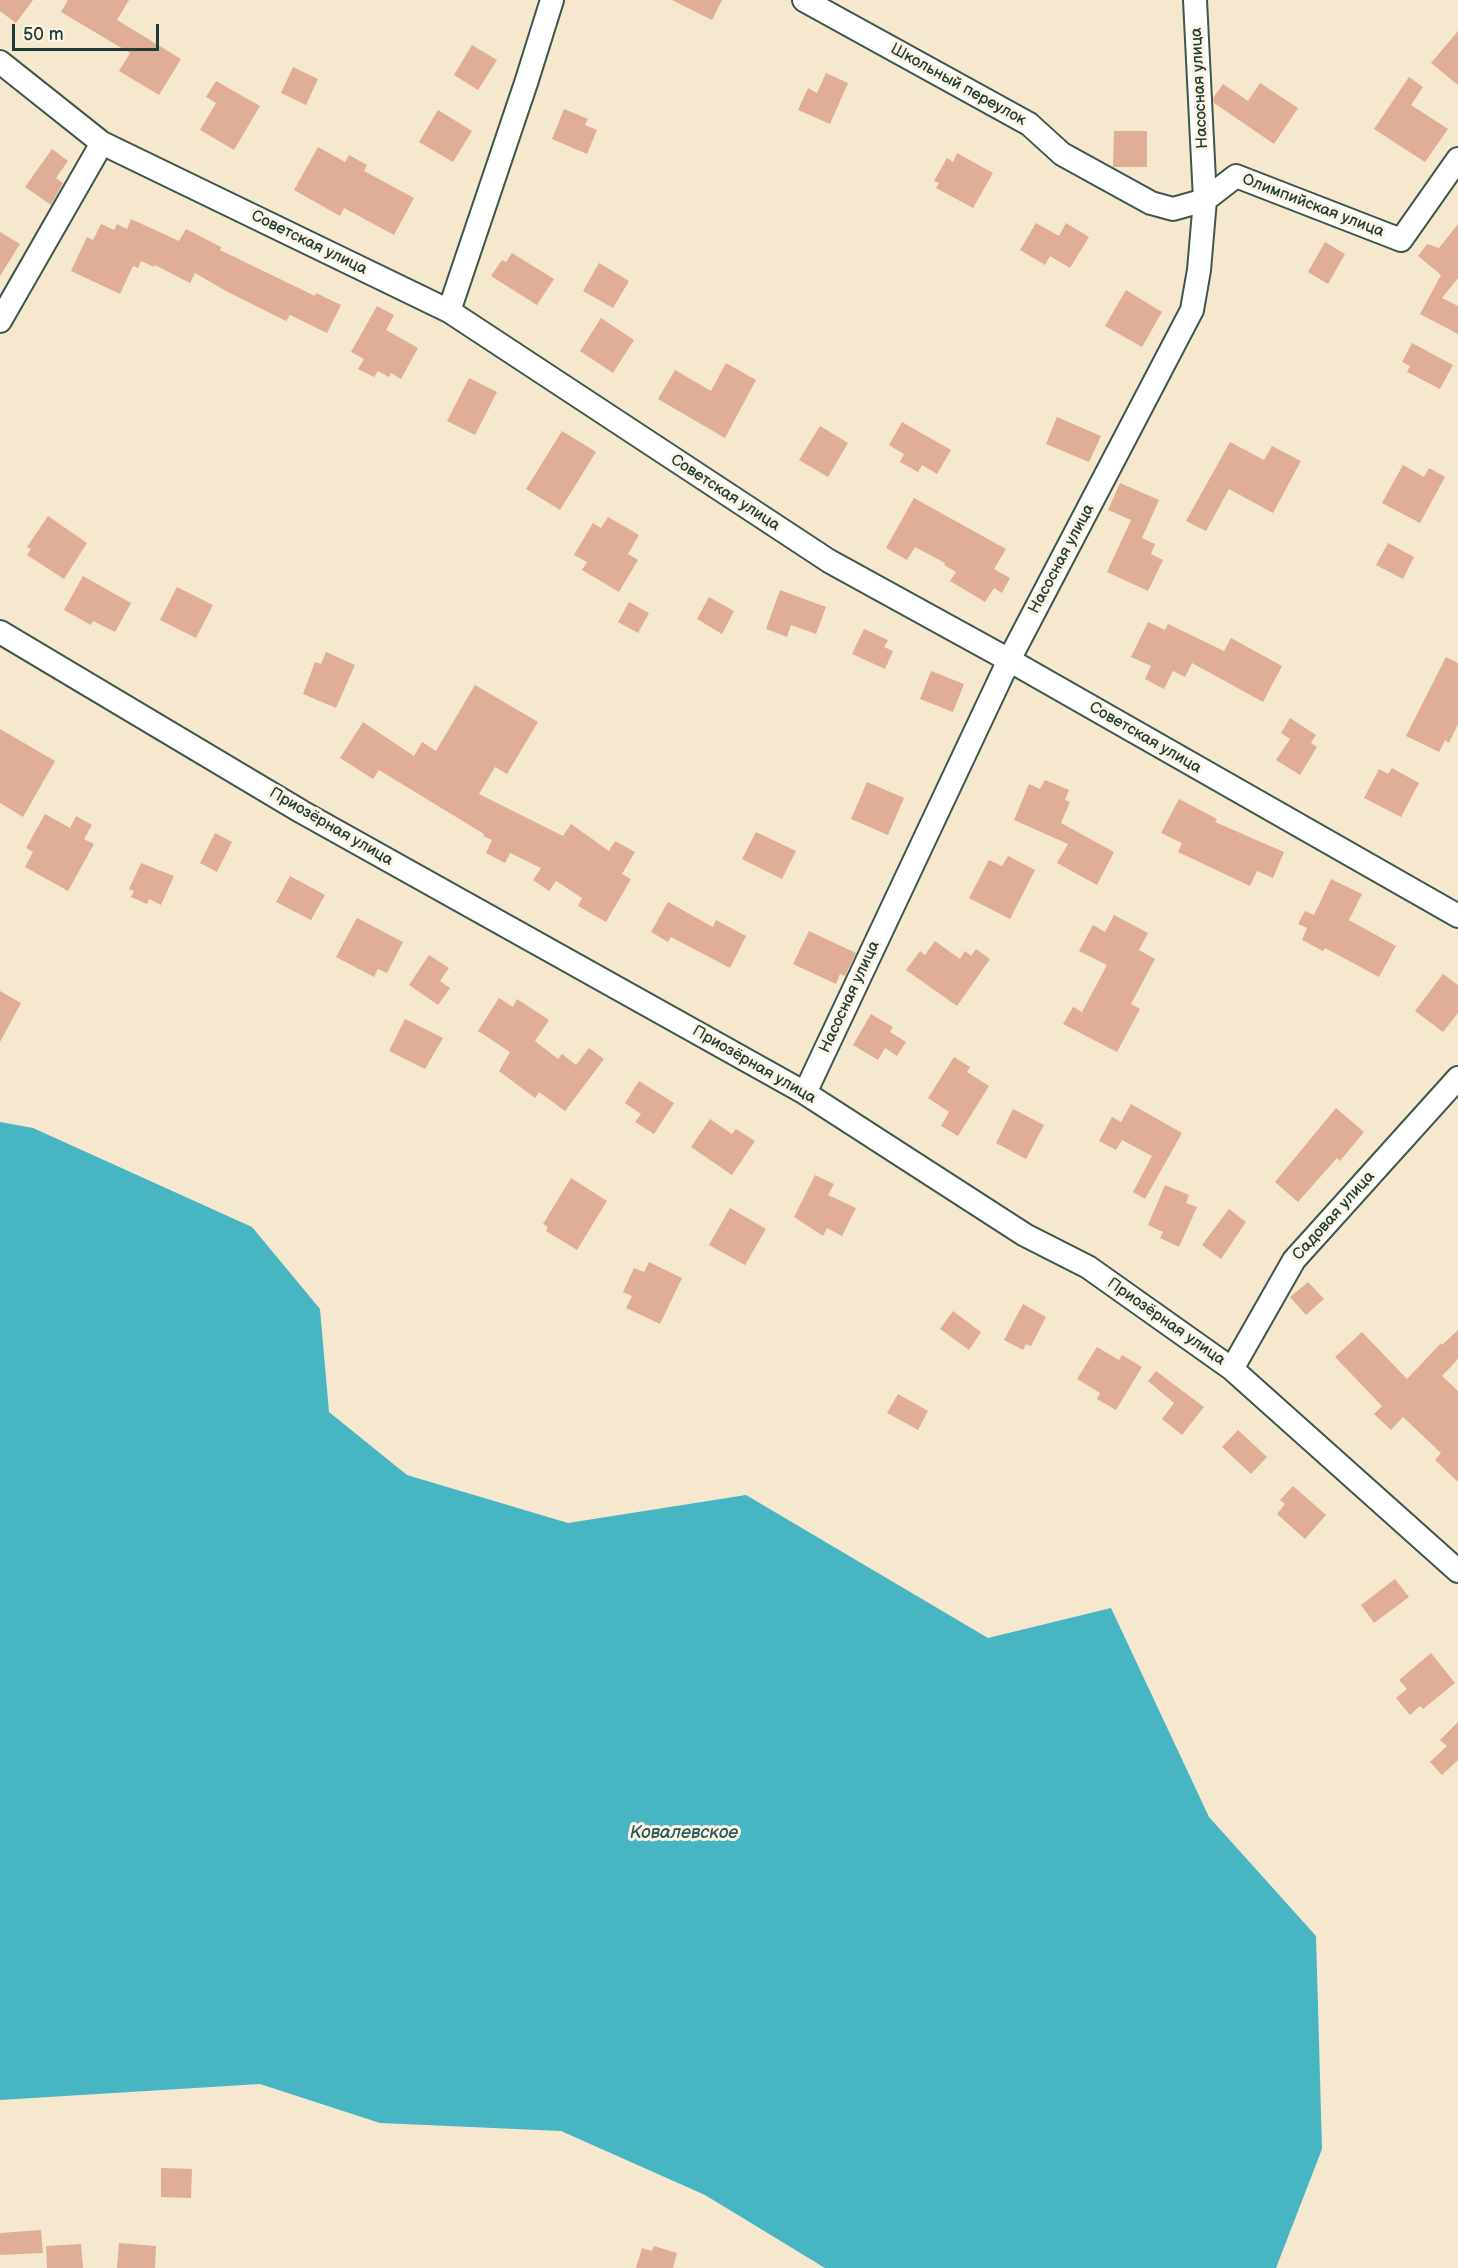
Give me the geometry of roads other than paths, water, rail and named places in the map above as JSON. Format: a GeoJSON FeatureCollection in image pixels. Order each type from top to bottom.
{"type":"FeatureCollection","features":[{"type":"Feature","properties":{"kind":"street"},"geometry":{"type":"LineString","coordinates":[[449,311],[552,0]]}},
{"type":"Feature","properties":{"kind":"street","name":"Школьный переулок"},"geometry":{"type":"LineString","coordinates":[[804,0],[1029,124],[1062,154],[1151,203],[1173,209],[1205,200]]}},
{"type":"Feature","properties":{"kind":"street","name":"Насосная улица"},"geometry":{"type":"LineString","coordinates":[[805,1093],[1009,660],[1192,310],[1199,270],[1205,200],[1195,0]]}},
{"type":"Feature","properties":{"kind":"street","name":"Советская улица"},"geometry":{"type":"LineString","coordinates":[[0,62],[102,143],[449,311],[829,561],[1009,660],[1458,916]]}},
{"type":"Feature","properties":{"kind":"street"},"geometry":{"type":"LineString","coordinates":[[0,321],[102,143]]}},
{"type":"Feature","properties":{"kind":"street","name":"Олимпийская улица"},"geometry":{"type":"LineString","coordinates":[[1205,200],[1236,176],[1401,240],[1458,159]]}},
{"type":"Feature","properties":{"kind":"street","name":"Приозёрная улица"},"geometry":{"type":"LineString","coordinates":[[0,632],[302,812],[805,1093],[1025,1235],[1088,1267],[1232,1370],[1458,1571]]}},
{"type":"Feature","properties":{"kind":"street","name":"Садовая улица"},"geometry":{"type":"LineString","coordinates":[[1232,1370],[1294,1260],[1458,1078]]}},
{"type":"Feature","properties":{"kind":"water","name":"Ковалевское"},"geometry":{"type":"Polygon","coordinates":[[[0,1122],[33,1128],[252,1227],[320,1309],[329,1412],[407,1475],[568,1523],[746,1495],[988,1638],[1111,1608],[1209,1817],[1316,1936],[1322,2149],[1276,2268],[825,2268],[705,2195],[561,2131],[380,2123],[260,2084],[0,2100],[0,1122]]]}}]}
